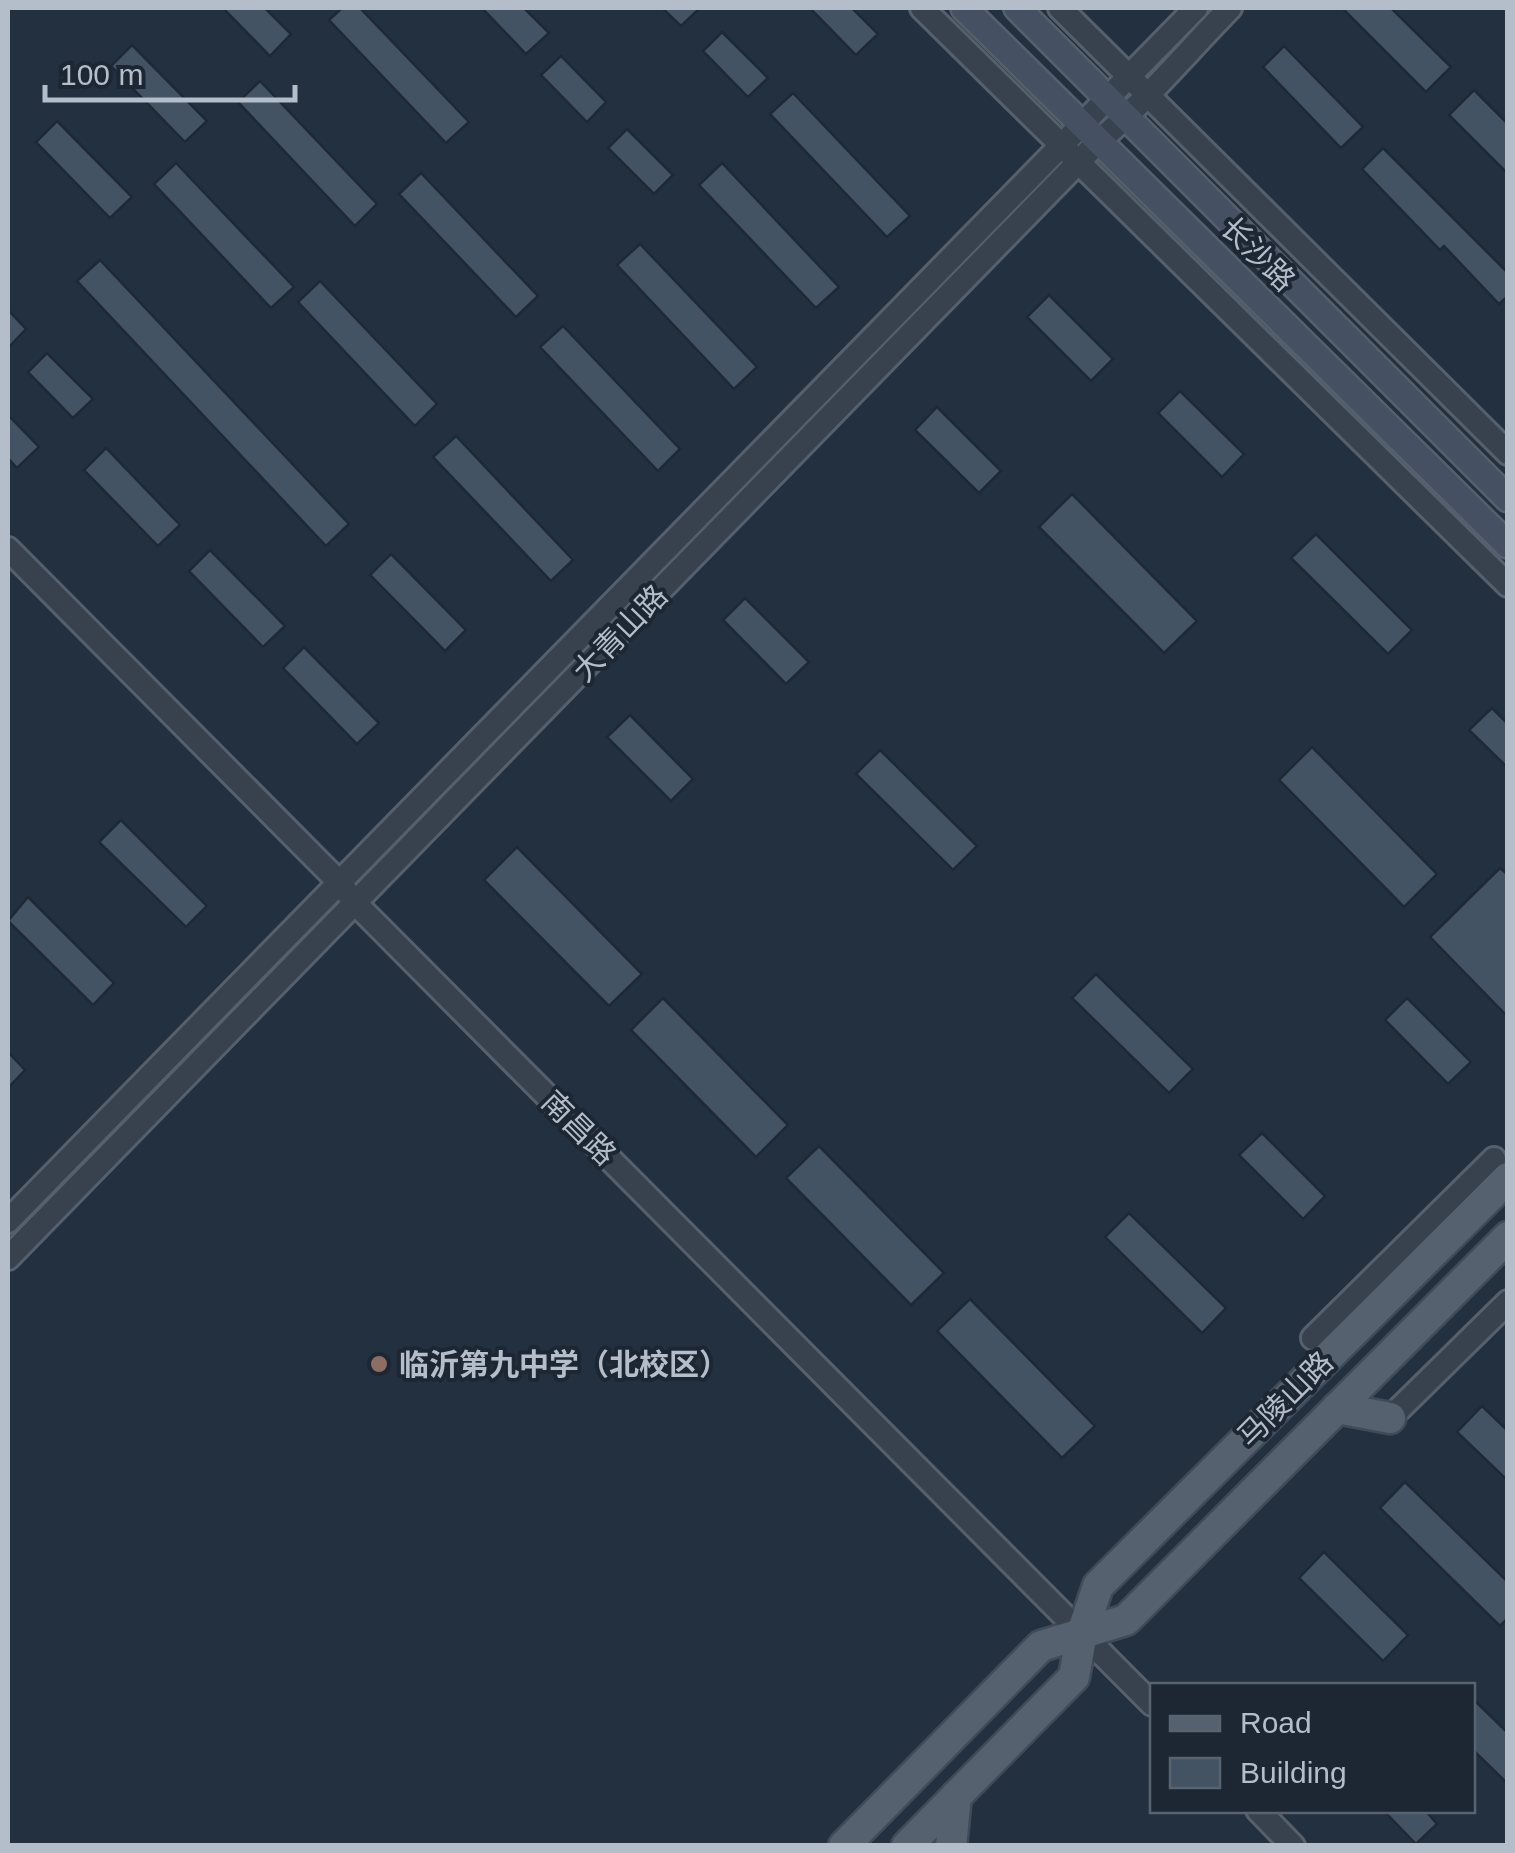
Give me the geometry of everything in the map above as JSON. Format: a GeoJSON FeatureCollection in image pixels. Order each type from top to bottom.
{"type":"FeatureCollection","features":[{"type":"Feature","properties":{"kind":"main road","name":"长沙路"},"geometry":{"type":"LineString","coordinates":[[964,8],[1508,545]]}},
{"type":"Feature","properties":{"kind":"main road","name":"长沙路"},"geometry":{"type":"LineString","coordinates":[[1017,8],[1508,499]]}},
{"type":"Feature","properties":{"kind":"main road","name":"马陵山路"},"geometry":{"type":"LineString","coordinates":[[907,1846],[1074,1677],[1082,1633],[1098,1586],[1310,1374],[1503,1165]]}},
{"type":"Feature","properties":{"kind":"main road","name":"马陵山路"},"geometry":{"type":"LineString","coordinates":[[844,1846],[1042,1646],[1126,1620],[1508,1237]]}},
{"type":"Feature","properties":{"kind":"main road"},"geometry":{"type":"LineString","coordinates":[[1310,1374],[1312,1338]]}},
{"type":"Feature","properties":{"kind":"main road"},"geometry":{"type":"LineString","coordinates":[[1337,1408],[1390,1418]]}},
{"type":"Feature","properties":{"kind":"main road"},"geometry":{"type":"LineString","coordinates":[[951,1846],[956,1796]]}},
{"type":"Feature","properties":{"kind":"street"},"geometry":{"type":"LineString","coordinates":[[922,8],[1508,586]]}},
{"type":"Feature","properties":{"kind":"street"},"geometry":{"type":"LineString","coordinates":[[1060,8],[1508,452]]}},
{"type":"Feature","properties":{"kind":"street","name":"大青山路"},"geometry":{"type":"LineString","coordinates":[[8,1222],[1060,146],[1126,118],[1137,85],[1196,8]]}},
{"type":"Feature","properties":{"kind":"street","name":"大青山路"},"geometry":{"type":"LineString","coordinates":[[8,1258],[1079,165],[1107,99],[1137,85],[1230,8]]}},
{"type":"Feature","properties":{"kind":"street","name":"南昌路"},"geometry":{"type":"LineString","coordinates":[[8,549],[1150,1702]]}},
{"type":"Feature","properties":{"kind":"street"},"geometry":{"type":"LineString","coordinates":[[1312,1338],[1503,1165]]}},
{"type":"Feature","properties":{"kind":"street"},"geometry":{"type":"LineString","coordinates":[[1390,1418],[1508,1302]]}},
{"type":"Feature","properties":{"kind":"street"},"geometry":{"type":"LineString","coordinates":[[1261,1813],[1292,1846]]}},
{"type":"Feature","properties":{"kind":"building"},"geometry":{"type":"Polygon","coordinates":[[[223,8],[265,8],[291,34],[270,56],[223,8]]]}},
{"type":"Feature","properties":{"kind":"building"},"geometry":{"type":"Polygon","coordinates":[[[342,8],[360,8],[469,122],[446,143],[329,20],[342,8]]]}},
{"type":"Feature","properties":{"kind":"building"},"geometry":{"type":"Polygon","coordinates":[[[482,8],[524,8],[549,33],[526,54],[482,8]]]}},
{"type":"Feature","properties":{"kind":"building"},"geometry":{"type":"Polygon","coordinates":[[[662,8],[700,8],[681,26],[662,8]]]}},
{"type":"Feature","properties":{"kind":"building"},"geometry":{"type":"Polygon","coordinates":[[[810,8],[852,8],[878,34],[856,55],[810,8]]]}},
{"type":"Feature","properties":{"kind":"building"},"geometry":{"type":"Polygon","coordinates":[[[1342,8],[1391,8],[1451,67],[1426,92],[1342,8]]]}},
{"type":"Feature","properties":{"kind":"building"},"geometry":{"type":"Polygon","coordinates":[[[722,32],[768,78],[748,97],[703,51],[722,32]]]}},
{"type":"Feature","properties":{"kind":"building"},"geometry":{"type":"Polygon","coordinates":[[[132,45],[207,121],[185,142],[111,66],[132,45]]]}},
{"type":"Feature","properties":{"kind":"building"},"geometry":{"type":"Polygon","coordinates":[[[1284,46],[1363,127],[1341,148],[1263,67],[1284,46]]]}},
{"type":"Feature","properties":{"kind":"building"},"geometry":{"type":"Polygon","coordinates":[[[561,56],[606,102],[587,122],[541,75],[561,56]]]}},
{"type":"Feature","properties":{"kind":"building"},"geometry":{"type":"Polygon","coordinates":[[[260,81],[377,204],[355,226],[238,102],[260,81]]]}},
{"type":"Feature","properties":{"kind":"building"},"geometry":{"type":"Polygon","coordinates":[[[1474,90],[1508,124],[1508,174],[1449,115],[1474,90]]]}},
{"type":"Feature","properties":{"kind":"building"},"geometry":{"type":"Polygon","coordinates":[[[793,93],[910,216],[887,237],[770,114],[793,93]]]}},
{"type":"Feature","properties":{"kind":"building"},"geometry":{"type":"Polygon","coordinates":[[[57,121],[132,197],[110,218],[36,142],[57,121]]]}},
{"type":"Feature","properties":{"kind":"building"},"geometry":{"type":"Polygon","coordinates":[[[627,129],[673,175],[654,194],[608,148],[627,129]]]}},
{"type":"Feature","properties":{"kind":"building"},"geometry":{"type":"Polygon","coordinates":[[[1383,148],[1508,273],[1508,296],[1499,304],[1362,169],[1383,148]]]}},
{"type":"Feature","properties":{"kind":"building"},"geometry":{"type":"Polygon","coordinates":[[[176,163],[294,287],[271,308],[154,184],[176,163]]]}},
{"type":"Feature","properties":{"kind":"building"},"geometry":{"type":"Polygon","coordinates":[[[722,163],[839,287],[816,308],[699,185],[722,163]]]}},
{"type":"Feature","properties":{"kind":"building"},"geometry":{"type":"Polygon","coordinates":[[[421,173],[538,296],[516,317],[399,194],[421,173]]]}},
{"type":"Feature","properties":{"kind":"building"},"geometry":{"type":"Polygon","coordinates":[[[640,244],[757,367],[734,389],[617,265],[640,244]]]}},
{"type":"Feature","properties":{"kind":"building"},"geometry":{"type":"Polygon","coordinates":[[[100,260],[349,524],[326,546],[77,281],[100,260]]]}},
{"type":"Feature","properties":{"kind":"building"},"geometry":{"type":"Polygon","coordinates":[[[320,281],[437,404],[415,426],[298,302],[320,281]]]}},
{"type":"Feature","properties":{"kind":"building"},"geometry":{"type":"Polygon","coordinates":[[[1049,295],[1113,359],[1091,381],[1027,317],[1049,295]]]}},
{"type":"Feature","properties":{"kind":"building"},"geometry":{"type":"Polygon","coordinates":[[[8,310],[26,329],[8,348],[8,310]]]}},
{"type":"Feature","properties":{"kind":"building"},"geometry":{"type":"Polygon","coordinates":[[[563,326],[680,449],[658,471],[540,347],[563,326]]]}},
{"type":"Feature","properties":{"kind":"building"},"geometry":{"type":"Polygon","coordinates":[[[47,353],[93,399],[73,418],[28,372],[47,353]]]}},
{"type":"Feature","properties":{"kind":"building"},"geometry":{"type":"Polygon","coordinates":[[[1180,391],[1244,454],[1222,477],[1158,413],[1180,391]]]}},
{"type":"Feature","properties":{"kind":"building"},"geometry":{"type":"Polygon","coordinates":[[[937,407],[1001,471],[979,493],[915,430],[937,407]]]}},
{"type":"Feature","properties":{"kind":"building"},"geometry":{"type":"Polygon","coordinates":[[[8,415],[39,447],[17,468],[8,458],[8,415]]]}},
{"type":"Feature","properties":{"kind":"building"},"geometry":{"type":"Polygon","coordinates":[[[456,436],[573,560],[551,581],[433,457],[456,436]]]}},
{"type":"Feature","properties":{"kind":"building"},"geometry":{"type":"Polygon","coordinates":[[[106,448],[180,525],[158,546],[84,470],[106,448]]]}},
{"type":"Feature","properties":{"kind":"building"},"geometry":{"type":"Polygon","coordinates":[[[1072,494],[1197,621],[1164,653],[1039,527],[1072,494]]]}},
{"type":"Feature","properties":{"kind":"building"},"geometry":{"type":"Polygon","coordinates":[[[1316,534],[1412,630],[1388,654],[1291,558],[1316,534]]]}},
{"type":"Feature","properties":{"kind":"building"},"geometry":{"type":"Polygon","coordinates":[[[210,550],[285,626],[263,647],[189,571],[210,550]]]}},
{"type":"Feature","properties":{"kind":"building"},"geometry":{"type":"Polygon","coordinates":[[[391,554],[466,630],[445,651],[370,575],[391,554]]]}},
{"type":"Feature","properties":{"kind":"building"},"geometry":{"type":"Polygon","coordinates":[[[745,598],[809,662],[786,684],[723,620],[745,598]]]}},
{"type":"Feature","properties":{"kind":"building"},"geometry":{"type":"Polygon","coordinates":[[[304,647],[379,723],[357,744],[283,668],[304,647]]]}},
{"type":"Feature","properties":{"kind":"building"},"geometry":{"type":"Polygon","coordinates":[[[1492,708],[1508,724],[1508,768],[1469,730],[1492,708]]]}},
{"type":"Feature","properties":{"kind":"building"},"geometry":{"type":"Polygon","coordinates":[[[630,715],[693,779],[671,801],[607,737],[630,715]]]}},
{"type":"Feature","properties":{"kind":"building"},"geometry":{"type":"Polygon","coordinates":[[[1312,747],[1437,874],[1404,907],[1279,780],[1312,747]]]}},
{"type":"Feature","properties":{"kind":"building"},"geometry":{"type":"Polygon","coordinates":[[[880,750],[977,846],[953,870],[856,774],[880,750]]]}},
{"type":"Feature","properties":{"kind":"building"},"geometry":{"type":"Polygon","coordinates":[[[121,820],[207,906],[186,927],[99,842],[121,820]]]}},
{"type":"Feature","properties":{"kind":"building"},"geometry":{"type":"Polygon","coordinates":[[[517,847],[642,974],[609,1006],[484,880],[517,847]]]}},
{"type":"Feature","properties":{"kind":"building"},"geometry":{"type":"Polygon","coordinates":[[[1500,868],[1508,875],[1508,1017],[1430,937],[1500,868]]]}},
{"type":"Feature","properties":{"kind":"building"},"geometry":{"type":"Polygon","coordinates":[[[28,897],[114,983],[93,1005],[8,921],[28,897]]]}},
{"type":"Feature","properties":{"kind":"building"},"geometry":{"type":"Polygon","coordinates":[[[1096,974],[1193,1069],[1169,1093],[1072,998],[1096,974]]]}},
{"type":"Feature","properties":{"kind":"building"},"geometry":{"type":"Polygon","coordinates":[[[663,998],[788,1125],[756,1157],[631,1030],[663,998]]]}},
{"type":"Feature","properties":{"kind":"building"},"geometry":{"type":"Polygon","coordinates":[[[1407,998],[1471,1062],[1448,1084],[1385,1020],[1407,998]]]}},
{"type":"Feature","properties":{"kind":"building"},"geometry":{"type":"Polygon","coordinates":[[[8,1052],[25,1070],[8,1088],[8,1052]]]}},
{"type":"Feature","properties":{"kind":"building"},"geometry":{"type":"Polygon","coordinates":[[[1262,1133],[1325,1196],[1303,1219],[1239,1155],[1262,1133]]]}},
{"type":"Feature","properties":{"kind":"building"},"geometry":{"type":"Polygon","coordinates":[[[819,1146],[944,1273],[911,1305],[786,1178],[819,1146]]]}},
{"type":"Feature","properties":{"kind":"building"},"geometry":{"type":"Polygon","coordinates":[[[1129,1213],[1226,1308],[1202,1333],[1105,1237],[1129,1213]]]}},
{"type":"Feature","properties":{"kind":"building"},"geometry":{"type":"Polygon","coordinates":[[[970,1299],[1095,1426],[1062,1458],[937,1331],[970,1299]]]}},
{"type":"Feature","properties":{"kind":"building"},"geometry":{"type":"Polygon","coordinates":[[[1482,1406],[1508,1431],[1508,1481],[1457,1432],[1482,1406]]]}},
{"type":"Feature","properties":{"kind":"building"},"geometry":{"type":"Polygon","coordinates":[[[1405,1482],[1508,1582],[1508,1618],[1500,1626],[1380,1508],[1405,1482]]]}},
{"type":"Feature","properties":{"kind":"building"},"geometry":{"type":"Polygon","coordinates":[[[1324,1552],[1408,1635],[1383,1661],[1299,1578],[1324,1552]]]}},
{"type":"Feature","properties":{"kind":"building"},"geometry":{"type":"Polygon","coordinates":[[[1475,1701],[1508,1733],[1508,1784],[1475,1752],[1475,1701]]]}},
{"type":"Feature","properties":{"kind":"building"},"geometry":{"type":"Polygon","coordinates":[[[1386,1813],[1428,1813],[1437,1824],[1416,1844],[1386,1813]]]}},
{"type":"Feature","properties":{"kind":"place","name":"临沂第九中学（北校区）"},"geometry":{"type":"Point","coordinates":[379,1364]}}]}
